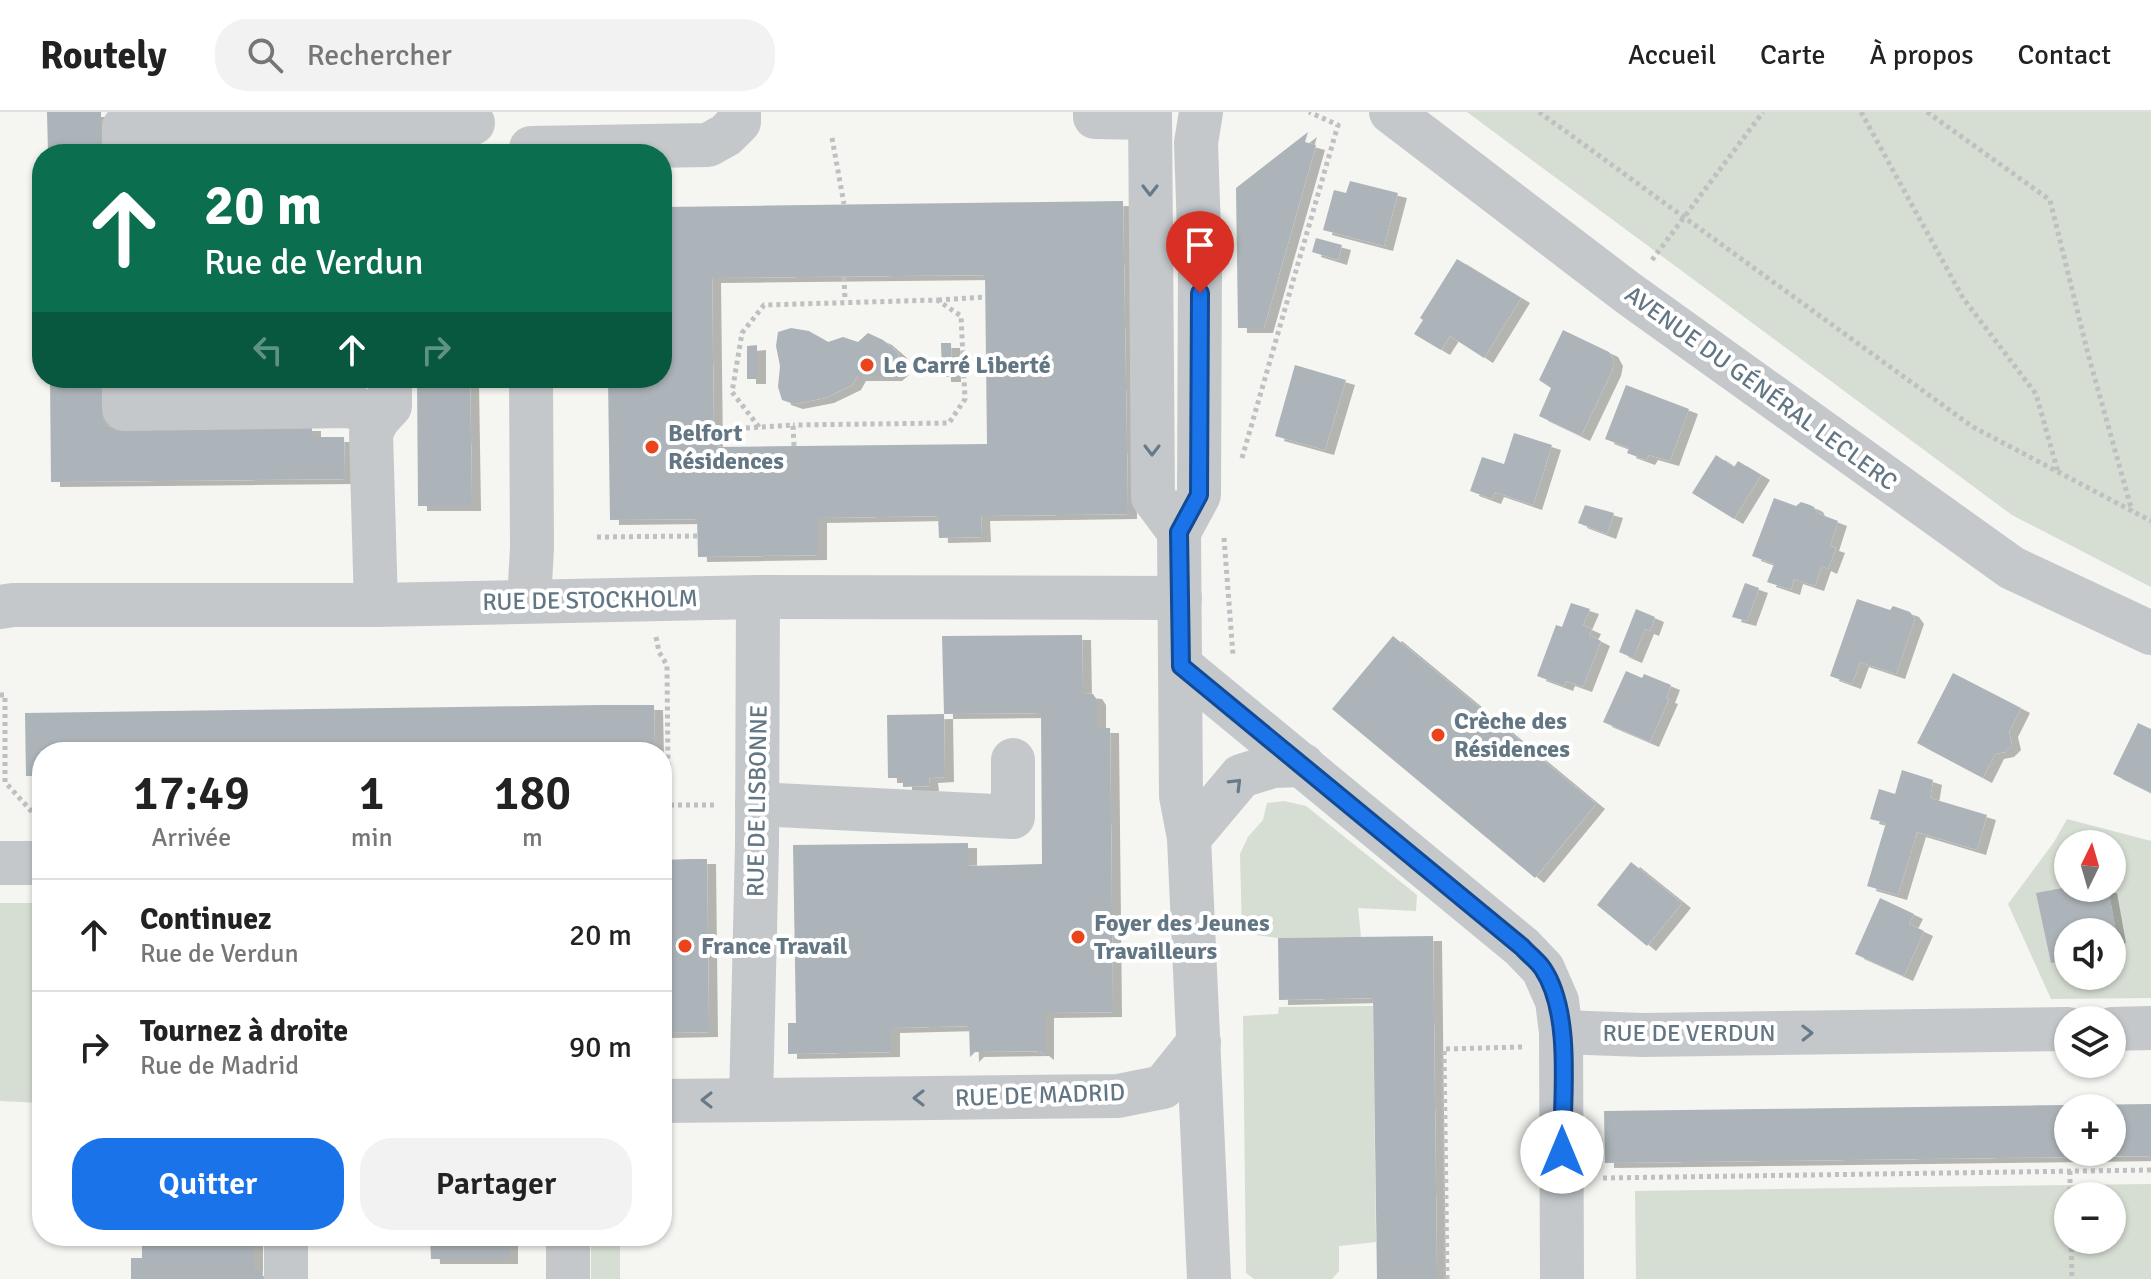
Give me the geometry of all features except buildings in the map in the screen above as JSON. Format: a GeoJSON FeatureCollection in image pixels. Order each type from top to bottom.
{"type":"FeatureCollection","features":[{"type":"Feature","properties":{"kind":"street"},"geometry":{"type":"LineString","coordinates":[[672,146],[708,145],[726,135],[739,122],[739,112]]}},
{"type":"Feature","properties":{"kind":"street"},"geometry":{"type":"LineString","coordinates":[[1095,112],[1095,117],[1150,115],[1153,497],[1179,532]]}},
{"type":"Feature","properties":{"kind":"street"},"geometry":{"type":"LineString","coordinates":[[1209,1279],[1189,838],[1181,796],[1179,532],[1199,495],[1199,128],[1226,112]]}},
{"type":"Feature","properties":{"kind":"street","name":"AVENUE DU GÉNÉRAL LECLERC"},"geometry":{"type":"LineString","coordinates":[[1391,112],[1628,293],[2012,568],[2151,633]]}},
{"type":"Feature","properties":{"kind":"street"},"geometry":{"type":"LineString","coordinates":[[124,144],[124,127],[390,138],[473,123]]}},
{"type":"Feature","properties":{"kind":"street"},"geometry":{"type":"LineString","coordinates":[[124,388],[124,409],[352,406],[378,419]]}},
{"type":"Feature","properties":{"kind":"street"},"geometry":{"type":"LineString","coordinates":[[376,605],[371,433],[390,406],[390,388]]}},
{"type":"Feature","properties":{"kind":"street"},"geometry":{"type":"LineString","coordinates":[[529,601],[531,388]]}},
{"type":"Feature","properties":{"kind":"street","name":"RUE DE STOCKHOLM"},"geometry":{"type":"LineString","coordinates":[[0,607],[376,605],[758,597],[1180,598]]}},
{"type":"Feature","properties":{"kind":"street","name":"RUE DE LISBONNE"},"geometry":{"type":"LineString","coordinates":[[751,1100],[758,597]]}},
{"type":"Feature","properties":{"kind":"street"},"geometry":{"type":"LineString","coordinates":[[1181,666],[1522,947],[1543,969],[1557,1001],[1561,1032],[1562,1279]]}},
{"type":"Feature","properties":{"kind":"street"},"geometry":{"type":"LineString","coordinates":[[757,804],[1013,817],[1013,760]]}},
{"type":"Feature","properties":{"kind":"street"},"geometry":{"type":"LineString","coordinates":[[1189,838],[1241,776],[1273,766],[1303,765]]}},
{"type":"Feature","properties":{"kind":"street"},"geometry":{"type":"LineString","coordinates":[[0,863],[32,863]]}},
{"type":"Feature","properties":{"kind":"street"},"geometry":{"type":"LineString","coordinates":[[2126,1029],[2151,1028]]}},
{"type":"Feature","properties":{"kind":"street","name":"RUE DE VERDUN"},"geometry":{"type":"LineString","coordinates":[[1561,1032],[1643,1035],[2054,1029]]}},
{"type":"Feature","properties":{"kind":"street","name":"RUE DE MADRID"},"geometry":{"type":"LineString","coordinates":[[672,1101],[1118,1096],[1163,1087],[1199,1042]]}},
{"type":"Feature","properties":{"kind":"street"},"geometry":{"type":"LineString","coordinates":[[1118,1096],[1158,1108],[1187,1131],[1204,1168]]}},
{"type":"Feature","properties":{"kind":"street"},"geometry":{"type":"LineString","coordinates":[[286,1246],[286,1279]]}},
{"type":"Feature","properties":{"kind":"street"},"geometry":{"type":"LineString","coordinates":[[568,1246],[568,1279]]}},
{"type":"Feature","properties":{"kind":"path"},"geometry":{"type":"LineString","coordinates":[[1240,465],[1338,125],[1309,112]]}},
{"type":"Feature","properties":{"kind":"path"},"geometry":{"type":"LineString","coordinates":[[1539,112],[1973,427],[2151,521]]}},
{"type":"Feature","properties":{"kind":"path"},"geometry":{"type":"LineString","coordinates":[[1628,293],[1763,112]]}},
{"type":"Feature","properties":{"kind":"path"},"geometry":{"type":"LineString","coordinates":[[1861,112],[1963,298],[2036,394],[2058,472]]}},
{"type":"Feature","properties":{"kind":"path"},"geometry":{"type":"LineString","coordinates":[[1927,112],[2050,200],[2132,512]]}},
{"type":"Feature","properties":{"kind":"path"},"geometry":{"type":"LineString","coordinates":[[832,138],[844,204]]}},
{"type":"Feature","properties":{"kind":"path"},"geometry":{"type":"LineString","coordinates":[[844,277],[845,301]]}},
{"type":"Feature","properties":{"kind":"path"},"geometry":{"type":"LineString","coordinates":[[759,427],[732,392],[742,333],[764,305],[985,297]]}},
{"type":"Feature","properties":{"kind":"path"},"geometry":{"type":"LineString","coordinates":[[714,430],[793,425],[949,423],[965,399],[961,316],[937,300]]}},
{"type":"Feature","properties":{"kind":"path"},"geometry":{"type":"LineString","coordinates":[[793,425],[794,446]]}},
{"type":"Feature","properties":{"kind":"path"},"geometry":{"type":"LineString","coordinates":[[597,537],[698,536]]}},
{"type":"Feature","properties":{"kind":"path"},"geometry":{"type":"LineString","coordinates":[[648,599],[659,652],[667,665],[668,742]]}},
{"type":"Feature","properties":{"kind":"path"},"geometry":{"type":"LineString","coordinates":[[0,695],[5,695],[5,782],[32,812]]}},
{"type":"Feature","properties":{"kind":"path"},"geometry":{"type":"LineString","coordinates":[[672,805],[757,804]]}},
{"type":"Feature","properties":{"kind":"path"},"geometry":{"type":"LineString","coordinates":[[1447,1279],[1444,1049],[1496,1048]]}},
{"type":"Feature","properties":{"kind":"path"},"geometry":{"type":"LineString","coordinates":[[1562,1178],[2151,1170]]}},
{"type":"Feature","properties":{"kind":"path"},"geometry":{"type":"LineString","coordinates":[[2070,1171],[2070,1182]]}},
{"type":"Feature","properties":{"kind":"path"},"geometry":{"type":"LineString","coordinates":[[2071,1254],[2072,1279]]}},
{"type":"Feature","properties":{"kind":"shaded area"},"geometry":{"type":"Polygon","coordinates":[[[1467,112],[2151,112],[2151,587],[2012,515],[1467,112]]]}},
{"type":"Feature","properties":{"kind":"shaded area"},"geometry":{"type":"Polygon","coordinates":[[[346,137],[354,144],[153,144],[346,137]]]}},
{"type":"Feature","properties":{"kind":"shaded area"},"geometry":{"type":"Polygon","coordinates":[[[153,388],[352,388],[157,391],[153,388]]]}},
{"type":"Feature","properties":{"kind":"shaded area"},"geometry":{"type":"Polygon","coordinates":[[[1284,801],[1306,806],[1417,895],[1416,911],[1358,908],[1361,937],[1278,938],[1242,933],[1240,854],[1248,837],[1263,820],[1267,803],[1284,801]]]}},
{"type":"Feature","properties":{"kind":"shaded area"},"geometry":{"type":"Polygon","coordinates":[[[2067,819],[2109,830],[2061,830],[2067,819]]]}},
{"type":"Feature","properties":{"kind":"shaded area"},"geometry":{"type":"Polygon","coordinates":[[[2126,834],[2151,841],[2151,998],[2051,999],[2008,904],[2054,842],[2054,902],[2126,902],[2126,834]]]}},
{"type":"Feature","properties":{"kind":"shaded area"},"geometry":{"type":"Polygon","coordinates":[[[0,903],[32,903],[32,1103],[0,1101],[0,903]]]}},
{"type":"Feature","properties":{"kind":"shaded area"},"geometry":{"type":"Polygon","coordinates":[[[1373,1006],[1376,1242],[1339,1246],[1339,1271],[1332,1279],[1254,1279],[1246,1273],[1243,1016],[1278,1014],[1279,1007],[1373,1006]]]}},
{"type":"Feature","properties":{"kind":"shaded area"},"geometry":{"type":"Polygon","coordinates":[[[2126,1184],[2151,1184],[2151,1279],[1636,1279],[1635,1191],[2054,1185],[2054,1254],[2126,1254],[2126,1184]]]}},
{"type":"Feature","properties":{"kind":"shaded area"},"geometry":{"type":"Polygon","coordinates":[[[591,1246],[620,1246],[620,1279],[591,1279],[591,1246]]]}},
{"type":"Feature","properties":{"kind":"place","name":"Le Carré Liberté"},"geometry":{"type":"Point","coordinates":[867,365]}},
{"type":"Feature","properties":{"kind":"place","name":"Belfort Résidences"},"geometry":{"type":"Point","coordinates":[652,447]}},
{"type":"Feature","properties":{"kind":"place","name":"Crèche des Résidences"},"geometry":{"type":"Point","coordinates":[1438,735]}},
{"type":"Feature","properties":{"kind":"place","name":"Foyer des Jeunes Travailleurs"},"geometry":{"type":"Point","coordinates":[1078,937]}},
{"type":"Feature","properties":{"kind":"place","name":"France Travail"},"geometry":{"type":"Point","coordinates":[685,946]}},
{"type":"Feature","properties":{"kind":"route"},"geometry":{"type":"LineString","coordinates":[[1200,293],[1199,495],[1179,532],[1181,666],[1522,947],[1543,969],[1557,1001],[1563,1047],[1562,1152]]}}]}
